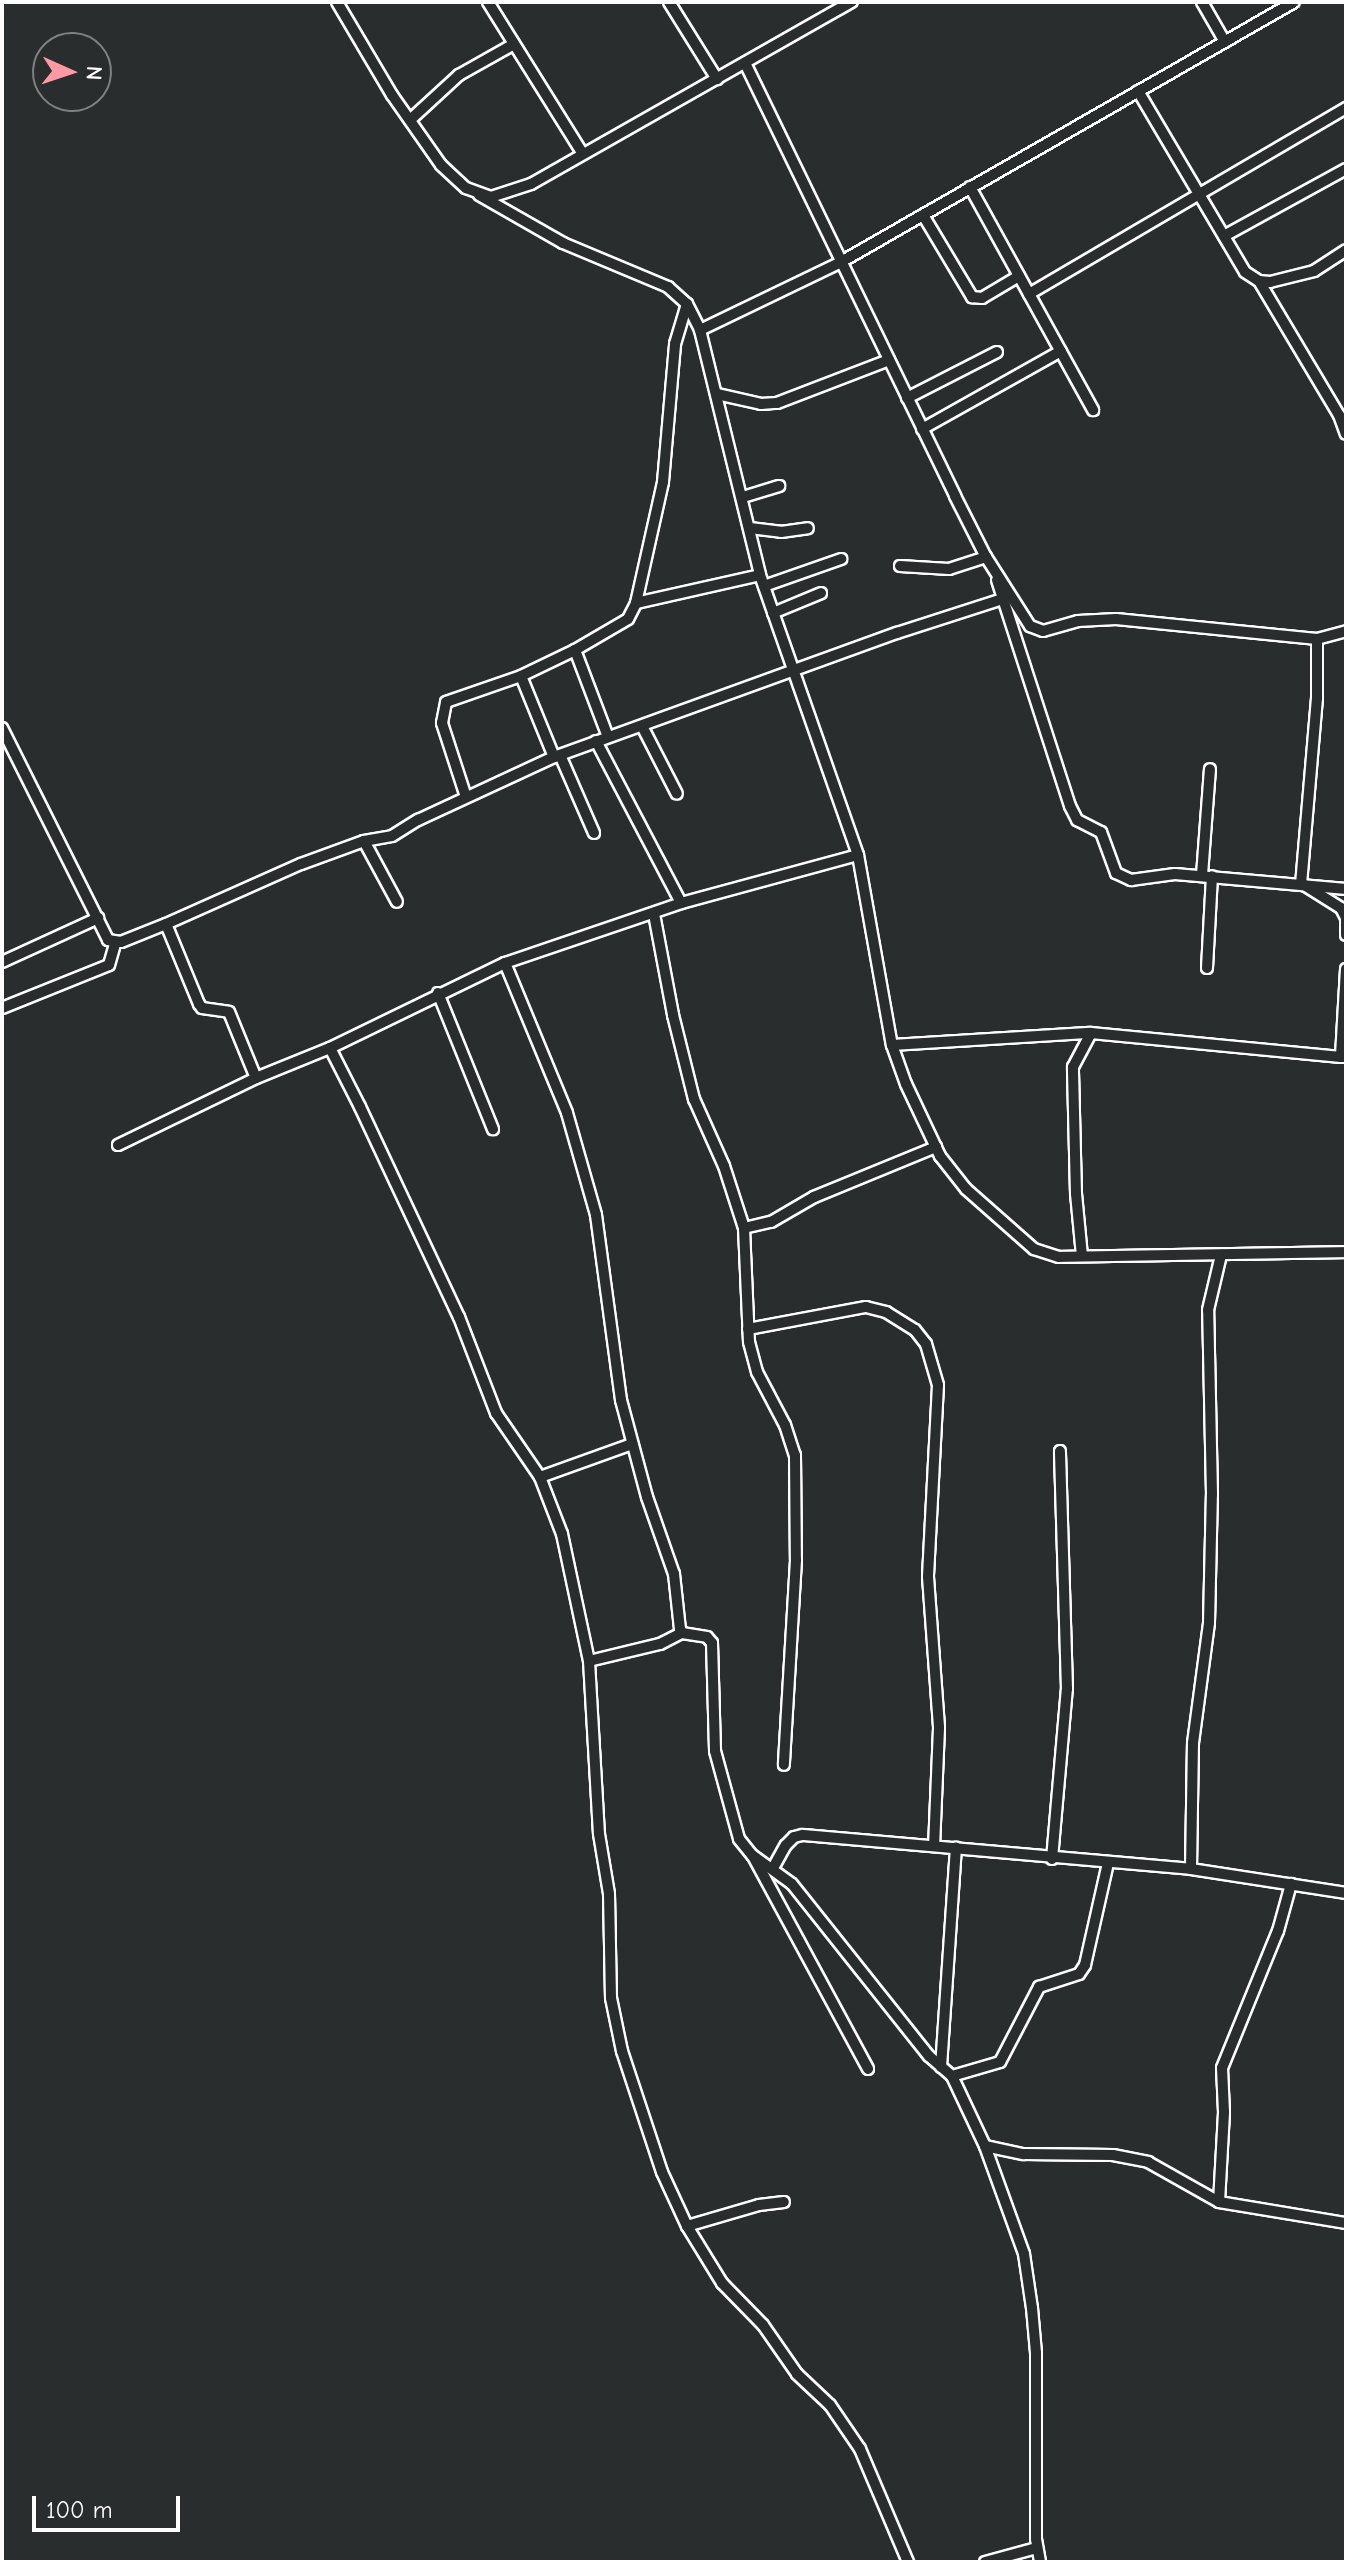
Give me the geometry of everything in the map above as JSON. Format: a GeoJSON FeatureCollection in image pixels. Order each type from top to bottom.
{"type":"FeatureCollection","features":[{"type":"Feature","properties":{"kind":"street"},"geometry":{"type":"LineString","coordinates":[[337,2],[441,165],[479,195],[563,243],[668,287],[687,304],[700,330],[762,581],[858,855],[892,1045],[906,1084],[936,1147],[966,1189],[1034,1249],[1059,1257],[1346,1252]]}},
{"type":"Feature","properties":{"kind":"street"},"geometry":{"type":"LineString","coordinates":[[488,2],[583,154]]}},
{"type":"Feature","properties":{"kind":"street"},"geometry":{"type":"LineString","coordinates":[[669,2],[717,79]]}},
{"type":"Feature","properties":{"kind":"street"},"geometry":{"type":"LineString","coordinates":[[479,195],[501,196],[531,184],[852,2]]}},
{"type":"Feature","properties":{"kind":"street"},"geometry":{"type":"LineString","coordinates":[[1202,2],[1225,42]]}},
{"type":"Feature","properties":{"kind":"street"},"geometry":{"type":"LineString","coordinates":[[700,330],[841,262],[1294,2]]}},
{"type":"Feature","properties":{"kind":"street"},"geometry":{"type":"LineString","coordinates":[[410,120],[459,75],[514,44]]}},
{"type":"Feature","properties":{"kind":"street"},"geometry":{"type":"LineString","coordinates":[[745,63],[986,557],[1030,626],[1043,631],[1078,621],[1116,619],[1317,639],[1346,631]]}},
{"type":"Feature","properties":{"kind":"street"},"geometry":{"type":"LineString","coordinates":[[1138,91],[1245,272],[1259,281],[1342,414],[1346,434]]}},
{"type":"Feature","properties":{"kind":"street"},"geometry":{"type":"LineString","coordinates":[[1029,294],[1346,108]]}},
{"type":"Feature","properties":{"kind":"street"},"geometry":{"type":"LineString","coordinates":[[1224,236],[1346,169]]}},
{"type":"Feature","properties":{"kind":"street"},"geometry":{"type":"LineString","coordinates":[[970,187],[1093,410]]}},
{"type":"Feature","properties":{"kind":"street"},"geometry":{"type":"LineString","coordinates":[[923,215],[972,297],[982,298],[1019,276]]}},
{"type":"Feature","properties":{"kind":"street"},"geometry":{"type":"LineString","coordinates":[[1259,281],[1314,271],[1346,250]]}},
{"type":"Feature","properties":{"kind":"street"},"geometry":{"type":"LineString","coordinates":[[466,797],[442,723],[446,702],[521,676],[575,650],[628,619],[636,603],[663,482],[675,344],[687,304]]}},
{"type":"Feature","properties":{"kind":"street"},"geometry":{"type":"LineString","coordinates":[[922,429],[1061,351]]}},
{"type":"Feature","properties":{"kind":"street"},"geometry":{"type":"LineString","coordinates":[[907,398],[997,352]]}},
{"type":"Feature","properties":{"kind":"street"},"geometry":{"type":"LineString","coordinates":[[717,394],[761,404],[777,403],[889,360]]}},
{"type":"Feature","properties":{"kind":"street"},"geometry":{"type":"LineString","coordinates":[[743,497],[779,486]]}},
{"type":"Feature","properties":{"kind":"street"},"geometry":{"type":"LineString","coordinates":[[750,528],[781,532],[808,528]]}},
{"type":"Feature","properties":{"kind":"street"},"geometry":{"type":"LineString","coordinates":[[900,566],[949,569],[986,557]]}},
{"type":"Feature","properties":{"kind":"street"},"geometry":{"type":"LineString","coordinates":[[636,603],[762,581],[841,559]]}},
{"type":"Feature","properties":{"kind":"street"},"geometry":{"type":"LineString","coordinates":[[996,574],[1077,820],[1101,832],[1113,868],[1122,877],[1131,880],[1175,874],[1346,889]]}},
{"type":"Feature","properties":{"kind":"street"},"geometry":{"type":"LineString","coordinates":[[773,613],[821,593]]}},
{"type":"Feature","properties":{"kind":"street"},"geometry":{"type":"LineString","coordinates":[[115,944],[301,864],[364,841],[392,836],[466,797],[557,756],[1002,599]]}},
{"type":"Feature","properties":{"kind":"street"},"geometry":{"type":"LineString","coordinates":[[1301,883],[1317,698],[1317,639]]}},
{"type":"Feature","properties":{"kind":"street"},"geometry":{"type":"LineString","coordinates":[[575,650],[608,737]]}},
{"type":"Feature","properties":{"kind":"street"},"geometry":{"type":"LineString","coordinates":[[521,676],[594,833]]}},
{"type":"Feature","properties":{"kind":"street"},"geometry":{"type":"LineString","coordinates":[[642,726],[677,794]]}},
{"type":"Feature","properties":{"kind":"street"},"geometry":{"type":"LineString","coordinates":[[2,728],[108,940],[115,944]]}},
{"type":"Feature","properties":{"kind":"street"},"geometry":{"type":"LineString","coordinates":[[596,741],[681,903]]}},
{"type":"Feature","properties":{"kind":"street"},"geometry":{"type":"LineString","coordinates":[[1207,968],[1210,769]]}},
{"type":"Feature","properties":{"kind":"street"},"geometry":{"type":"LineString","coordinates":[[364,841],[397,902]]}},
{"type":"Feature","properties":{"kind":"street"},"geometry":{"type":"LineString","coordinates":[[118,1145],[256,1078],[330,1048],[505,963],[681,903],[858,855]]}},
{"type":"Feature","properties":{"kind":"street"},"geometry":{"type":"LineString","coordinates":[[1301,883],[1341,908],[1346,918],[1346,935]]}},
{"type":"Feature","properties":{"kind":"street"},"geometry":{"type":"LineString","coordinates":[[654,914],[673,1015],[694,1099],[724,1166],[744,1228],[748,1329],[757,1372],[785,1425],[795,1455],[796,1560],[784,1765]]}},
{"type":"Feature","properties":{"kind":"street"},"geometry":{"type":"LineString","coordinates":[[2,962],[98,918]]}},
{"type":"Feature","properties":{"kind":"street"},"geometry":{"type":"LineString","coordinates":[[166,924],[199,1004],[202,1008],[229,1012],[256,1078]]}},
{"type":"Feature","properties":{"kind":"street"},"geometry":{"type":"LineString","coordinates":[[2,1008],[109,965],[115,944]]}},
{"type":"Feature","properties":{"kind":"street"},"geometry":{"type":"LineString","coordinates":[[505,963],[567,1113],[596,1215],[621,1400],[674,1574],[682,1633]]}},
{"type":"Feature","properties":{"kind":"street"},"geometry":{"type":"LineString","coordinates":[[892,1045],[1091,1033],[1344,1057],[1346,969]]}},
{"type":"Feature","properties":{"kind":"street"},"geometry":{"type":"LineString","coordinates":[[438,993],[493,1129]]}},
{"type":"Feature","properties":{"kind":"street"},"geometry":{"type":"LineString","coordinates":[[1082,1256],[1076,1194],[1073,1067],[1091,1033]]}},
{"type":"Feature","properties":{"kind":"street"},"geometry":{"type":"LineString","coordinates":[[330,1048],[459,1317],[496,1413],[540,1477],[562,1534],[589,1661],[599,1834],[609,1894],[611,1998],[622,2051],[662,2172],[687,2226],[722,2283],[763,2325],[797,2374],[830,2405],[860,2449],[908,2562]]}},
{"type":"Feature","properties":{"kind":"street"},"geometry":{"type":"LineString","coordinates":[[744,1228],[771,1222],[814,1197],[936,1147]]}},
{"type":"Feature","properties":{"kind":"street"},"geometry":{"type":"LineString","coordinates":[[1191,1869],[1193,1743],[1209,1623],[1212,1494],[1208,1310],[1221,1255]]}},
{"type":"Feature","properties":{"kind":"street"},"geometry":{"type":"LineString","coordinates":[[748,1329],[866,1307],[886,1312],[915,1330],[926,1344],[938,1385],[928,1577],[939,1728],[934,1846]]}},
{"type":"Feature","properties":{"kind":"street"},"geometry":{"type":"LineString","coordinates":[[540,1477],[632,1444]]}},
{"type":"Feature","properties":{"kind":"street"},"geometry":{"type":"LineString","coordinates":[[1052,1859],[1067,1689],[1060,1451]]}},
{"type":"Feature","properties":{"kind":"street"},"geometry":{"type":"LineString","coordinates":[[589,1661],[660,1644],[682,1633],[707,1637],[712,1643],[715,1751],[739,1839],[752,1855],[868,2069]]}},
{"type":"Feature","properties":{"kind":"street"},"geometry":{"type":"LineString","coordinates":[[773,1868],[786,1845],[794,1837],[803,1835],[1191,1869],[1346,1893]]}},
{"type":"Feature","properties":{"kind":"street"},"geometry":{"type":"LineString","coordinates":[[941,2067],[956,1848]]}},
{"type":"Feature","properties":{"kind":"street"},"geometry":{"type":"LineString","coordinates":[[752,1855],[792,1884],[941,2067],[952,2076],[985,2146],[1024,2254],[1032,2308],[1036,2353],[1037,2548],[1040,2562]]}},
{"type":"Feature","properties":{"kind":"street"},"geometry":{"type":"LineString","coordinates":[[952,2076],[1000,2062],[1039,1987],[1079,1974],[1085,1965],[1108,1863]]}},
{"type":"Feature","properties":{"kind":"street"},"geometry":{"type":"LineString","coordinates":[[1219,2202],[1224,2112],[1222,2068],[1278,1931],[1291,1884]]}},
{"type":"Feature","properties":{"kind":"street"},"geometry":{"type":"LineString","coordinates":[[985,2146],[1024,2154],[1113,2155],[1148,2162],[1219,2202],[1346,2223]]}},
{"type":"Feature","properties":{"kind":"street"},"geometry":{"type":"LineString","coordinates":[[687,2226],[759,2205],[784,2202]]}},
{"type":"Feature","properties":{"kind":"street"},"geometry":{"type":"LineString","coordinates":[[985,2562],[1037,2548]]}}]}
